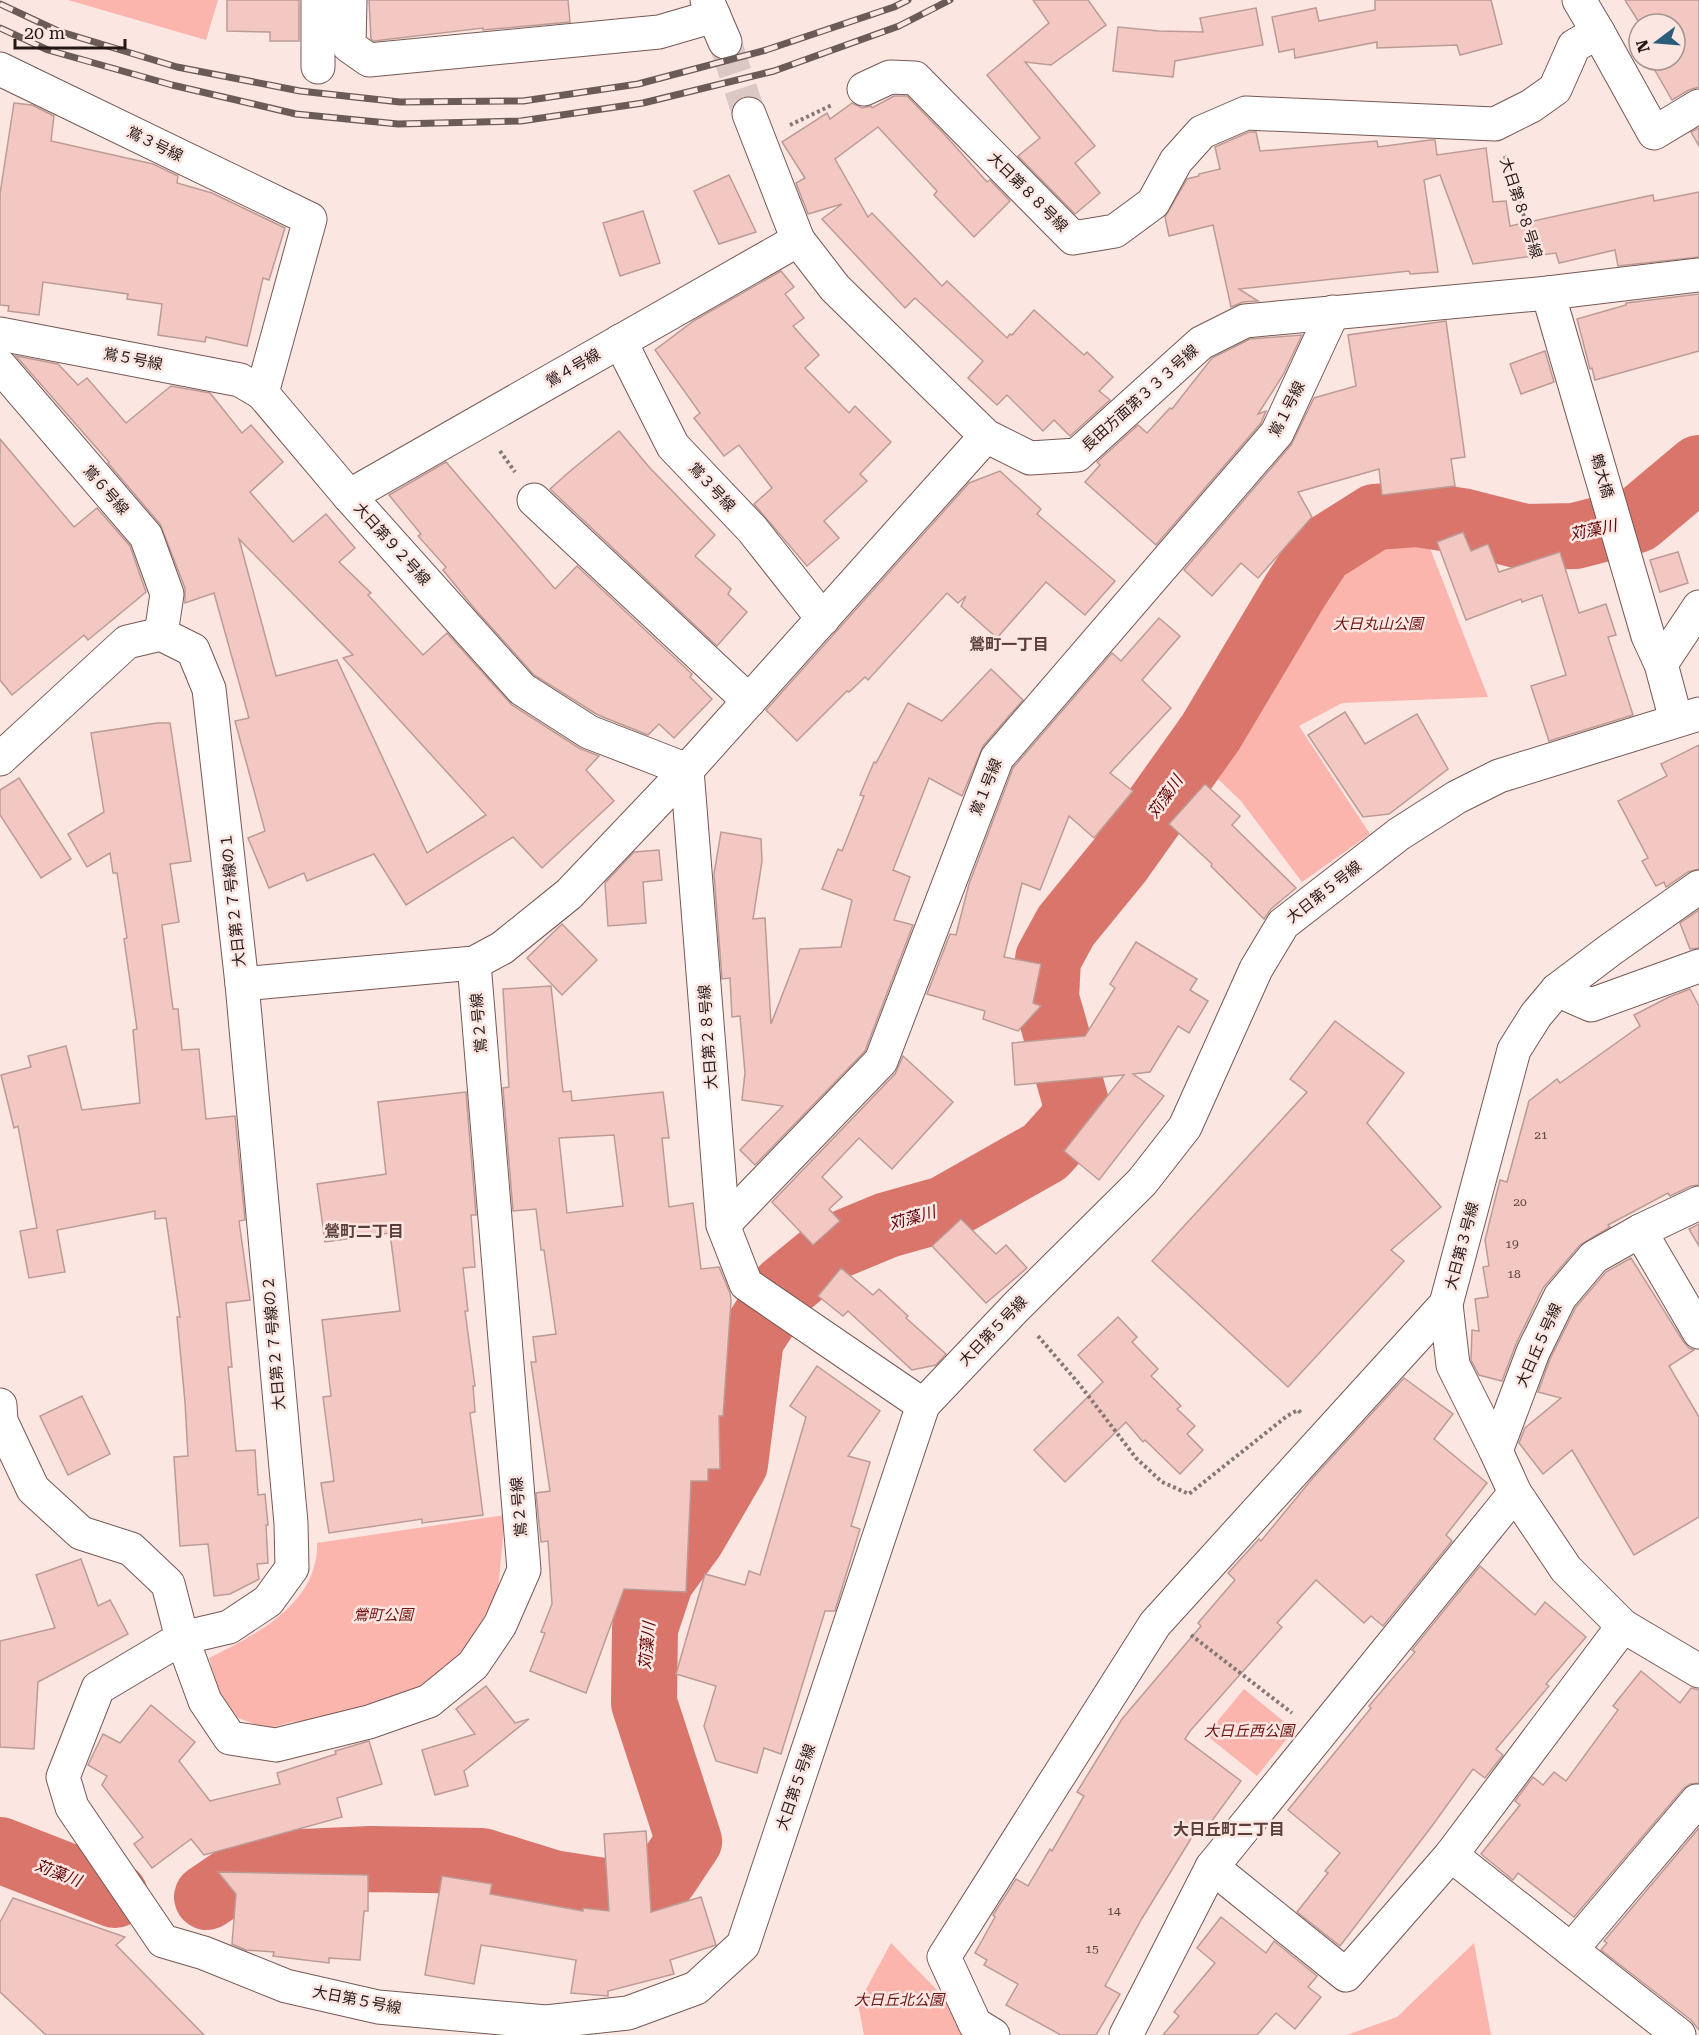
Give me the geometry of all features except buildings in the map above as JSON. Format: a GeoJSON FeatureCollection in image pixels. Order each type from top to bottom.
{"type":"FeatureCollection","features":[{"type":"Feature","properties":{"kind":"street"},"geometry":{"type":"LineString","coordinates":[[318,0],[318,67]]}},
{"type":"Feature","properties":{"kind":"street"},"geometry":{"type":"LineString","coordinates":[[350,0],[349,46],[369,60],[659,32],[715,19]]}},
{"type":"Feature","properties":{"kind":"street"},"geometry":{"type":"LineString","coordinates":[[1579,0],[1654,133],[1699,106]]}},
{"type":"Feature","properties":{"kind":"street","name":"大日第８８号線"},"geometry":{"type":"LineString","coordinates":[[864,89],[890,76],[915,78],[1073,238],[1115,231],[1153,203],[1176,161],[1202,132],[1246,113],[1495,124],[1531,106],[1555,89],[1574,46],[1598,32]]}},
{"type":"Feature","properties":{"kind":"street","name":"鴬３号線"},"geometry":{"type":"LineString","coordinates":[[0,69],[310,219],[262,393]]}},
{"type":"Feature","properties":{"kind":"street","name":"長田方面第３３３号線"},"geometry":{"type":"LineString","coordinates":[[760,130],[798,240],[835,288],[986,436],[1030,458],[1077,454],[1201,343],[1245,321],[1548,293],[1699,275]]}},
{"type":"Feature","properties":{"kind":"street","name":"鶯４号線"},"geometry":{"type":"LineString","coordinates":[[349,496],[798,240]]}},
{"type":"Feature","properties":{"kind":"street","name":"鵯大橋"},"geometry":{"type":"LineString","coordinates":[[1548,293],[1654,650],[1688,717]]}},
{"type":"Feature","properties":{"kind":"street","name":"鴬１号線"},"geometry":{"type":"LineString","coordinates":[[723,1225],[881,1060],[996,758],[1277,433],[1333,312]]}},
{"type":"Feature","properties":{"kind":"street","name":"鴬５号線"},"geometry":{"type":"LineString","coordinates":[[0,334],[240,380],[262,393]]}},
{"type":"Feature","properties":{"kind":"street","name":"鴬３号線"},"geometry":{"type":"LineString","coordinates":[[620,341],[673,446],[752,529],[823,619]]}},
{"type":"Feature","properties":{"kind":"street","name":"鴬６号線"},"geometry":{"type":"LineString","coordinates":[[0,366],[146,536],[167,594],[161,634]]}},
{"type":"Feature","properties":{"kind":"street","name":"大日第９２号線"},"geometry":{"type":"LineString","coordinates":[[262,393],[349,496],[522,689],[588,732],[687,770]]}},
{"type":"Feature","properties":{"kind":"street","name":"大日第２７号線の１"},"geometry":{"type":"LineString","coordinates":[[161,634],[193,650],[209,689],[242,984],[474,963],[502,948],[569,894],[687,770],[986,436]]}},
{"type":"Feature","properties":{"kind":"street"},"geometry":{"type":"LineString","coordinates":[[526,488],[749,701]]}},
{"type":"Feature","properties":{"kind":"street"},"geometry":{"type":"LineString","coordinates":[[1654,650],[1699,607]]}},
{"type":"Feature","properties":{"kind":"street"},"geometry":{"type":"LineString","coordinates":[[0,759],[127,642],[161,634]]}},
{"type":"Feature","properties":{"kind":"street","name":"大日第５号線"},"geometry":{"type":"LineString","coordinates":[[182,1638],[98,1688],[63,1777],[72,1807],[163,1941],[204,1953],[286,1986],[378,2007],[546,2022],[628,2013],[696,1988],[743,1945],[923,1405],[1015,1308],[1142,1182],[1185,1127],[1256,969],[1283,924],[1399,834],[1457,797],[1498,776],[1688,717]]}},
{"type":"Feature","properties":{"kind":"street","name":"大日第２８号線"},"geometry":{"type":"LineString","coordinates":[[687,770],[723,1225],[746,1284],[923,1405]]}},
{"type":"Feature","properties":{"kind":"street","name":"大日第３号線"},"geometry":{"type":"LineString","coordinates":[[1699,887],[1557,990],[1536,1015],[1514,1050],[1446,1304],[1453,1365],[1515,1493],[1566,1569],[1623,1626],[1699,1671]]}},
{"type":"Feature","properties":{"kind":"street","name":"鴬２号線"},"geometry":{"type":"LineString","coordinates":[[182,1638],[205,1701],[230,1738],[276,1744],[369,1722],[429,1701],[473,1665],[500,1625],[512,1598],[524,1570],[474,963]]}},
{"type":"Feature","properties":{"kind":"street"},"geometry":{"type":"LineString","coordinates":[[1557,990],[1591,1005],[1699,966]]}},
{"type":"Feature","properties":{"kind":"street","name":"大日第２７号線の２"},"geometry":{"type":"LineString","coordinates":[[182,1638],[229,1627],[268,1601],[292,1568],[291,1523],[242,984]]}},
{"type":"Feature","properties":{"kind":"street","name":"大日丘５号線"},"geometry":{"type":"LineString","coordinates":[[1496,1451],[1533,1352],[1560,1297],[1594,1257],[1640,1231],[1699,1203]]}},
{"type":"Feature","properties":{"kind":"street"},"geometry":{"type":"LineString","coordinates":[[1640,1231],[1699,1332]]}},
{"type":"Feature","properties":{"kind":"street"},"geometry":{"type":"LineString","coordinates":[[993,2035],[975,2024],[944,1957],[1155,1624],[1446,1304]]}},
{"type":"Feature","properties":{"kind":"street"},"geometry":{"type":"LineString","coordinates":[[0,1405],[1,1421],[33,1489],[81,1533],[131,1549],[168,1584],[182,1638]]}},
{"type":"Feature","properties":{"kind":"street"},"geometry":{"type":"LineString","coordinates":[[1126,2035],[1212,1867],[1515,1493]]}},
{"type":"Feature","properties":{"kind":"street"},"geometry":{"type":"LineString","coordinates":[[1212,1867],[1346,1975],[1451,1855],[1623,1626]]}},
{"type":"Feature","properties":{"kind":"street"},"geometry":{"type":"LineString","coordinates":[[1571,1950],[1697,1801]]}},
{"type":"Feature","properties":{"kind":"street"},"geometry":{"type":"LineString","coordinates":[[1451,1855],[1679,2035]]}},
{"type":"Feature","properties":{"kind":"street"},"geometry":{"type":"LineString","coordinates":[[378,2007],[440,2035]]}},
{"type":"Feature","properties":{"kind":"path"},"geometry":{"type":"LineString","coordinates":[[760,130],[864,89]]}},
{"type":"Feature","properties":{"kind":"path","name":"大日第８８号線"},"geometry":{"type":"LineString","coordinates":[[1495,124],[1548,293]]}},
{"type":"Feature","properties":{"kind":"path"},"geometry":{"type":"LineString","coordinates":[[497,446],[526,488]]}},
{"type":"Feature","properties":{"kind":"path"},"geometry":{"type":"LineString","coordinates":[[1015,1308],[1080,1385],[1136,1458],[1162,1482],[1189,1494],[1287,1416]]}},
{"type":"Feature","properties":{"kind":"path"},"geometry":{"type":"LineString","coordinates":[[1191,1635],[1281,1704]]}},
{"type":"Feature","properties":{"kind":"green space"},"geometry":{"type":"Polygon","coordinates":[[[68,0],[218,0],[206,40],[68,0]]]}},
{"type":"Feature","properties":{"kind":"green space","name":"大日丸山公園"},"geometry":{"type":"Polygon","coordinates":[[[1409,528],[1428,543],[1488,697],[1342,703],[1299,726],[1370,834],[1302,882],[1241,801],[1200,762],[1326,563],[1378,533],[1409,528]]]}},
{"type":"Feature","properties":{"kind":"green space","name":"鶯町公園"},"geometry":{"type":"Polygon","coordinates":[[[505,1515],[498,1591],[469,1645],[445,1669],[421,1687],[331,1719],[292,1722],[267,1729],[236,1717],[222,1702],[209,1658],[264,1627],[296,1600],[308,1583],[315,1564],[317,1543],[505,1515]]]}},
{"type":"Feature","properties":{"kind":"green space","name":"大日丘西公園"},"geometry":{"type":"Polygon","coordinates":[[[1244,1689],[1294,1730],[1257,1776],[1206,1735],[1244,1689]]]}},
{"type":"Feature","properties":{"kind":"green space","name":"大日丘北公園"},"geometry":{"type":"Polygon","coordinates":[[[891,1943],[981,2035],[864,2035],[858,2004],[891,1943]]]}},
{"type":"Feature","properties":{"kind":"green space"},"geometry":{"type":"Polygon","coordinates":[[[1474,1943],[1491,2035],[1347,2035],[1397,2017],[1474,1943]]]}},
{"type":"Feature","properties":{"kind":"waterway","name":"苅藻川"},"geometry":{"type":"LineString","coordinates":[[207,1897],[244,1872],[279,1863],[371,1859],[482,1861],[553,1883],[624,1894],[665,1877],[689,1841],[644,1703],[645,1628],[661,1580],[692,1538],[735,1464],[751,1339],[784,1288],[834,1247],[887,1225],[944,1209],[1045,1152],[1072,1122],[1076,1103],[1046,998],[1048,959],[1066,926],[1120,860],[1211,732],[1321,551],[1375,517],[1416,514],[1462,521],[1525,537],[1575,536],[1637,520],[1699,468]]}},
{"type":"Feature","properties":{"kind":"waterway","name":"苅藻川"},"geometry":{"type":"LineString","coordinates":[[0,1850],[115,1895]]}},
{"type":"Feature","properties":{"kind":"tunnel"},"geometry":{"type":"LineString","coordinates":[[725,42],[749,114]]}},
{"type":"Feature","properties":{"kind":"railway"},"geometry":{"type":"LineString","coordinates":[[0,4],[58,31],[177,67],[300,91],[400,102],[523,101],[638,84],[766,50],[894,7],[908,0]]}},
{"type":"Feature","properties":{"kind":"railway"},"geometry":{"type":"LineString","coordinates":[[0,28],[48,50],[172,85],[296,114],[398,124],[521,121],[643,103],[774,71],[899,26],[950,0]]}},
{"type":"Feature","properties":{"kind":"district","name":"鶯町一丁目"},"geometry":{"type":"Point","coordinates":[1009,644]}},
{"type":"Feature","properties":{"kind":"district","name":"鶯町二丁目"},"geometry":{"type":"Point","coordinates":[364,1231]}},
{"type":"Feature","properties":{"kind":"district","name":"大日丘町二丁目"},"geometry":{"type":"Point","coordinates":[1229,1829]}}]}
